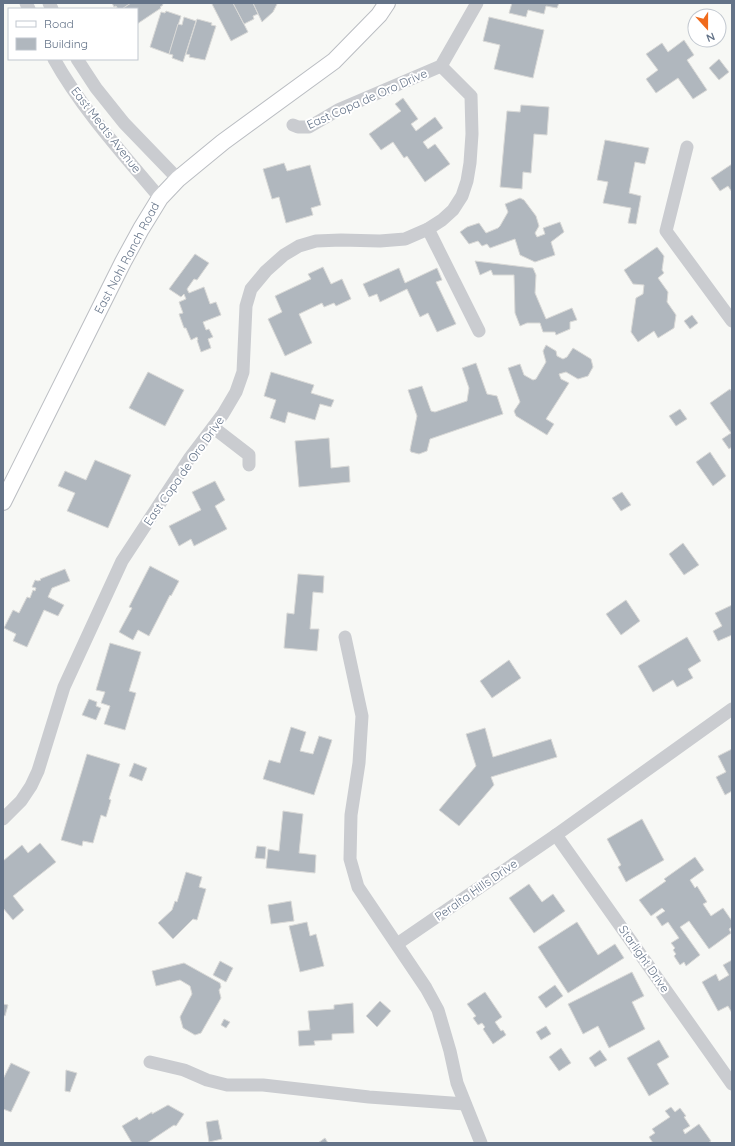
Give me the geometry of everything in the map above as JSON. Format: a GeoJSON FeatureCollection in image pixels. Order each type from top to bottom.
{"type":"FeatureCollection","features":[{"type":"Feature","properties":{"kind":"main road","name":"East Nohl Ranch Road"},"geometry":{"type":"LineString","coordinates":[[3,502],[140,229],[160,198],[178,179],[229,138],[334,61],[379,16],[387,3]]}},
{"type":"Feature","properties":{"kind":"street","name":"East Copa de Oro Drive"},"geometry":{"type":"LineString","coordinates":[[293,125],[298,127],[309,127],[338,110],[441,66],[477,3]]}},
{"type":"Feature","properties":{"kind":"street","name":"East Meats Avenue"},"geometry":{"type":"LineString","coordinates":[[55,60],[92,115],[160,198]]}},
{"type":"Feature","properties":{"kind":"street","name":"East Meats Avenue"},"geometry":{"type":"LineString","coordinates":[[78,60],[96,88],[124,123],[178,179]]}},
{"type":"Feature","properties":{"kind":"street","name":"East Copa de Oro Drive"},"geometry":{"type":"LineString","coordinates":[[3,819],[21,801],[31,786],[38,771],[64,687],[122,561],[189,459],[214,428],[236,392],[243,372],[246,306],[251,289],[266,271],[284,255],[299,246],[316,241],[405,239],[428,229],[442,220],[453,210],[462,196],[467,181],[470,164],[472,134],[471,96],[441,66]]}},
{"type":"Feature","properties":{"kind":"street"},"geometry":{"type":"LineString","coordinates":[[687,147],[666,231],[732,320]]}},
{"type":"Feature","properties":{"kind":"street"},"geometry":{"type":"LineString","coordinates":[[428,229],[479,331]]}},
{"type":"Feature","properties":{"kind":"street"},"geometry":{"type":"LineString","coordinates":[[214,428],[249,455],[249,465]]}},
{"type":"Feature","properties":{"kind":"street"},"geometry":{"type":"LineString","coordinates":[[345,637],[362,716],[360,763],[351,815],[350,859],[358,887],[426,988],[438,1010],[450,1051],[457,1084],[481,1143]]}},
{"type":"Feature","properties":{"kind":"street","name":"Peralta Hills Drive"},"geometry":{"type":"LineString","coordinates":[[397,944],[556,835],[732,709]]}},
{"type":"Feature","properties":{"kind":"street","name":"Starlight Drive"},"geometry":{"type":"LineString","coordinates":[[556,835],[732,1084]]}},
{"type":"Feature","properties":{"kind":"street"},"geometry":{"type":"LineString","coordinates":[[150,1062],[184,1070],[207,1080],[227,1085],[263,1085],[369,1097],[465,1104]]}},
{"type":"Feature","properties":{"kind":"building"},"geometry":{"type":"Polygon","coordinates":[[[112,3],[131,3],[124,8],[117,8],[116,6],[114,7],[112,3]]]}},
{"type":"Feature","properties":{"kind":"building"},"geometry":{"type":"Polygon","coordinates":[[[131,3],[162,3],[163,5],[160,7],[161,8],[138,23],[138,8],[124,8],[131,3]]]}},
{"type":"Feature","properties":{"kind":"building"},"geometry":{"type":"Polygon","coordinates":[[[233,3],[248,32],[231,41],[212,4],[233,3]]]}},
{"type":"Feature","properties":{"kind":"building"},"geometry":{"type":"Polygon","coordinates":[[[233,3],[253,3],[258,14],[253,16],[254,19],[244,24],[233,3]]]}},
{"type":"Feature","properties":{"kind":"building"},"geometry":{"type":"Polygon","coordinates":[[[253,3],[277,4],[273,12],[262,22],[253,3]]]}},
{"type":"Feature","properties":{"kind":"building"},"geometry":{"type":"Polygon","coordinates":[[[512,3],[559,3],[557,8],[546,6],[544,14],[528,10],[526,17],[509,13],[512,3]]]}},
{"type":"Feature","properties":{"kind":"building"},"geometry":{"type":"Polygon","coordinates":[[[166,11],[181,16],[169,54],[150,47],[161,12],[165,13],[166,11]]]}},
{"type":"Feature","properties":{"kind":"building"},"geometry":{"type":"Polygon","coordinates":[[[184,17],[196,21],[183,62],[172,58],[173,55],[169,54],[178,24],[182,25],[184,17]]]}},
{"type":"Feature","properties":{"kind":"building"},"geometry":{"type":"Polygon","coordinates":[[[489,17],[544,30],[533,78],[494,69],[500,45],[483,41],[489,17]]]}},
{"type":"Feature","properties":{"kind":"building"},"geometry":{"type":"Polygon","coordinates":[[[197,19],[212,23],[211,25],[216,26],[205,60],[189,57],[190,55],[186,54],[197,19]]]}},
{"type":"Feature","properties":{"kind":"building"},"geometry":{"type":"Polygon","coordinates":[[[684,40],[687,44],[687,48],[689,48],[694,55],[687,60],[707,90],[693,99],[678,78],[656,93],[646,79],[658,70],[646,54],[662,43],[668,52],[684,40]]]}},
{"type":"Feature","properties":{"kind":"building"},"geometry":{"type":"Polygon","coordinates":[[[719,59],[729,72],[719,80],[709,68],[719,59]]]}},
{"type":"Feature","properties":{"kind":"building"},"geometry":{"type":"Polygon","coordinates":[[[403,98],[418,119],[411,124],[416,131],[435,117],[443,128],[423,142],[428,149],[435,144],[450,164],[425,182],[407,156],[404,158],[393,142],[381,150],[369,134],[401,111],[395,104],[403,98]]]}},
{"type":"Feature","properties":{"kind":"building"},"geometry":{"type":"Polygon","coordinates":[[[521,105],[549,107],[547,135],[534,134],[531,173],[523,172],[522,189],[500,187],[507,111],[520,112],[521,105]]]}},
{"type":"Feature","properties":{"kind":"building"},"geometry":{"type":"Polygon","coordinates":[[[605,140],[649,148],[645,164],[635,162],[629,193],[641,196],[636,224],[628,223],[631,208],[603,203],[608,182],[597,180],[605,140]]]}},
{"type":"Feature","properties":{"kind":"building"},"geometry":{"type":"Polygon","coordinates":[[[284,163],[287,171],[310,165],[321,205],[311,208],[313,215],[286,223],[279,197],[272,199],[263,169],[284,163]]]}},
{"type":"Feature","properties":{"kind":"building"},"geometry":{"type":"Polygon","coordinates":[[[732,164],[732,192],[728,186],[720,191],[711,178],[732,164]]]}},
{"type":"Feature","properties":{"kind":"building"},"geometry":{"type":"Polygon","coordinates":[[[520,198],[524,200],[536,216],[539,226],[535,233],[537,237],[545,234],[543,228],[560,222],[564,232],[551,242],[555,255],[535,262],[520,255],[515,239],[490,248],[487,244],[482,246],[478,241],[469,244],[460,232],[467,227],[479,223],[486,233],[498,228],[508,212],[505,204],[520,198]]]}},
{"type":"Feature","properties":{"kind":"building"},"geometry":{"type":"Polygon","coordinates":[[[657,247],[664,256],[662,270],[664,273],[658,278],[668,292],[667,302],[676,315],[674,328],[658,338],[654,331],[638,342],[631,332],[636,298],[643,294],[644,285],[633,284],[624,270],[657,247]]]}},
{"type":"Feature","properties":{"kind":"building"},"geometry":{"type":"Polygon","coordinates":[[[195,254],[209,263],[197,280],[194,279],[187,289],[189,293],[204,287],[210,304],[216,302],[221,315],[203,322],[206,330],[209,329],[213,337],[208,339],[211,348],[201,352],[197,337],[191,340],[186,328],[184,328],[179,314],[183,313],[179,302],[186,299],[184,294],[181,297],[169,289],[195,254]]]}},
{"type":"Feature","properties":{"kind":"building"},"geometry":{"type":"Polygon","coordinates":[[[475,261],[533,268],[536,275],[535,293],[546,319],[572,308],[577,320],[570,322],[570,329],[556,335],[555,332],[543,332],[540,323],[527,323],[520,326],[515,313],[514,275],[493,275],[491,270],[480,275],[475,261]]]}},
{"type":"Feature","properties":{"kind":"building"},"geometry":{"type":"Polygon","coordinates":[[[323,267],[331,284],[342,279],[351,299],[336,306],[334,303],[324,307],[322,303],[299,314],[312,343],[285,356],[268,319],[282,312],[275,296],[311,279],[308,274],[323,267]]]}},
{"type":"Feature","properties":{"kind":"building"},"geometry":{"type":"Polygon","coordinates":[[[399,268],[405,283],[437,268],[442,280],[436,282],[456,324],[437,332],[428,313],[420,317],[407,289],[380,302],[377,294],[369,297],[363,284],[399,268]]]}},
{"type":"Feature","properties":{"kind":"building"},"geometry":{"type":"Polygon","coordinates":[[[692,315],[698,323],[690,329],[684,321],[692,315]]]}},
{"type":"Feature","properties":{"kind":"building"},"geometry":{"type":"Polygon","coordinates":[[[546,345],[556,351],[557,356],[563,359],[567,357],[573,348],[591,359],[593,367],[588,376],[578,379],[566,372],[559,374],[561,379],[569,383],[546,419],[554,424],[547,435],[516,416],[514,411],[520,402],[508,368],[520,364],[524,375],[533,380],[536,379],[546,362],[543,351],[546,345]]]}},
{"type":"Feature","properties":{"kind":"building"},"geometry":{"type":"Polygon","coordinates":[[[476,363],[487,394],[497,396],[503,414],[430,439],[427,451],[419,454],[411,452],[410,450],[417,416],[408,390],[422,386],[431,411],[435,412],[467,401],[469,388],[462,368],[476,363]]]}},
{"type":"Feature","properties":{"kind":"building"},"geometry":{"type":"Polygon","coordinates":[[[148,372],[184,390],[165,426],[129,408],[148,372]]]}},
{"type":"Feature","properties":{"kind":"building"},"geometry":{"type":"Polygon","coordinates":[[[271,372],[314,385],[311,393],[334,400],[331,407],[320,404],[315,420],[288,412],[285,423],[270,418],[276,400],[264,396],[271,372]]]}},
{"type":"Feature","properties":{"kind":"building"},"geometry":{"type":"Polygon","coordinates":[[[730,389],[732,392],[732,447],[729,449],[722,439],[731,433],[710,403],[730,389]]]}},
{"type":"Feature","properties":{"kind":"building"},"geometry":{"type":"Polygon","coordinates":[[[680,409],[687,419],[676,426],[669,416],[680,409]]]}},
{"type":"Feature","properties":{"kind":"building"},"geometry":{"type":"Polygon","coordinates":[[[329,438],[331,468],[349,466],[350,482],[299,487],[295,441],[329,438]]]}},
{"type":"Feature","properties":{"kind":"building"},"geometry":{"type":"Polygon","coordinates":[[[710,452],[726,476],[713,486],[696,462],[710,452]]]}},
{"type":"Feature","properties":{"kind":"building"},"geometry":{"type":"Polygon","coordinates":[[[95,460],[131,475],[108,528],[67,511],[75,493],[58,486],[65,471],[86,480],[95,460]]]}},
{"type":"Feature","properties":{"kind":"building"},"geometry":{"type":"Polygon","coordinates":[[[215,481],[225,500],[215,506],[227,529],[194,546],[191,539],[179,546],[169,526],[201,510],[192,492],[215,481]]]}},
{"type":"Feature","properties":{"kind":"building"},"geometry":{"type":"Polygon","coordinates":[[[622,492],[631,505],[621,511],[612,498],[622,492]]]}},
{"type":"Feature","properties":{"kind":"building"},"geometry":{"type":"Polygon","coordinates":[[[683,543],[699,565],[684,575],[669,554],[683,543]]]}},
{"type":"Feature","properties":{"kind":"building"},"geometry":{"type":"Polygon","coordinates":[[[150,566],[179,581],[149,636],[138,630],[133,640],[119,632],[132,608],[129,607],[150,566]]]}},
{"type":"Feature","properties":{"kind":"building"},"geometry":{"type":"Polygon","coordinates":[[[65,569],[70,581],[52,588],[48,597],[64,605],[58,616],[44,610],[27,647],[13,641],[16,634],[4,628],[13,610],[19,613],[27,597],[30,598],[33,590],[35,591],[36,588],[32,587],[35,580],[41,580],[40,579],[65,569]]]}},
{"type":"Feature","properties":{"kind":"building"},"geometry":{"type":"Polygon","coordinates":[[[298,574],[324,576],[323,593],[313,592],[310,629],[319,629],[317,651],[284,648],[287,613],[294,614],[298,574]]]}},
{"type":"Feature","properties":{"kind":"building"},"geometry":{"type":"Polygon","coordinates":[[[626,600],[640,621],[621,635],[606,614],[626,600]]]}},
{"type":"Feature","properties":{"kind":"building"},"geometry":{"type":"Polygon","coordinates":[[[732,605],[732,635],[718,641],[713,631],[722,626],[715,613],[732,605]]]}},
{"type":"Feature","properties":{"kind":"building"},"geometry":{"type":"Polygon","coordinates":[[[687,637],[701,661],[688,669],[693,678],[677,687],[673,680],[653,692],[638,666],[687,637]]]}},
{"type":"Feature","properties":{"kind":"building"},"geometry":{"type":"Polygon","coordinates":[[[110,643],[141,652],[129,691],[136,693],[125,730],[104,724],[110,706],[101,703],[105,692],[96,690],[110,643]]]}},
{"type":"Feature","properties":{"kind":"building"},"geometry":{"type":"Polygon","coordinates":[[[509,660],[521,678],[492,698],[480,681],[509,660]]]}},
{"type":"Feature","properties":{"kind":"building"},"geometry":{"type":"Polygon","coordinates":[[[89,699],[97,702],[96,706],[101,708],[96,720],[82,715],[89,699]]]}},
{"type":"Feature","properties":{"kind":"building"},"geometry":{"type":"Polygon","coordinates":[[[291,727],[306,732],[300,751],[313,754],[319,736],[332,740],[314,795],[263,779],[269,760],[280,763],[291,727]]]}},
{"type":"Feature","properties":{"kind":"building"},"geometry":{"type":"Polygon","coordinates":[[[485,728],[493,757],[551,739],[557,757],[491,777],[494,785],[459,826],[439,810],[476,766],[466,734],[485,728]]]}},
{"type":"Feature","properties":{"kind":"building"},"geometry":{"type":"Polygon","coordinates":[[[732,749],[732,791],[725,795],[716,777],[726,772],[718,756],[732,749]]]}},
{"type":"Feature","properties":{"kind":"building"},"geometry":{"type":"Polygon","coordinates":[[[87,754],[120,764],[109,799],[111,800],[106,817],[101,815],[93,843],[83,841],[82,846],[61,840],[87,754]]]}},
{"type":"Feature","properties":{"kind":"building"},"geometry":{"type":"Polygon","coordinates":[[[134,763],[147,768],[142,781],[129,776],[134,763]]]}},
{"type":"Feature","properties":{"kind":"building"},"geometry":{"type":"Polygon","coordinates":[[[283,811],[303,814],[299,853],[316,855],[315,873],[266,868],[268,849],[279,851],[283,811]]]}},
{"type":"Feature","properties":{"kind":"building"},"geometry":{"type":"Polygon","coordinates":[[[642,819],[664,860],[626,882],[618,867],[621,865],[607,839],[642,819]]]}},
{"type":"Feature","properties":{"kind":"building"},"geometry":{"type":"Polygon","coordinates":[[[40,843],[56,862],[13,896],[24,910],[13,920],[3,908],[3,861],[22,845],[28,853],[40,843]]]}},
{"type":"Feature","properties":{"kind":"building"},"geometry":{"type":"Polygon","coordinates":[[[257,846],[266,847],[265,859],[255,858],[257,846]]]}},
{"type":"Feature","properties":{"kind":"building"},"geometry":{"type":"Polygon","coordinates":[[[695,857],[704,870],[690,880],[695,888],[697,886],[707,902],[703,904],[711,916],[723,908],[732,921],[732,927],[729,929],[731,933],[709,949],[689,921],[680,927],[700,955],[686,966],[684,962],[680,965],[674,956],[676,954],[673,950],[675,948],[671,943],[679,938],[668,922],[662,926],[656,917],[665,911],[662,908],[651,916],[639,900],[666,881],[664,879],[695,857]]]}},
{"type":"Feature","properties":{"kind":"building"},"geometry":{"type":"Polygon","coordinates":[[[186,872],[202,877],[199,887],[206,889],[197,920],[193,919],[173,939],[158,923],[172,910],[175,901],[177,902],[186,872]]]}},
{"type":"Feature","properties":{"kind":"building"},"geometry":{"type":"Polygon","coordinates":[[[529,884],[542,902],[553,894],[565,911],[534,933],[509,898],[529,884]]]}},
{"type":"Feature","properties":{"kind":"building"},"geometry":{"type":"Polygon","coordinates":[[[291,901],[294,921],[271,924],[268,905],[291,901]]]}},
{"type":"Feature","properties":{"kind":"building"},"geometry":{"type":"Polygon","coordinates":[[[307,922],[310,936],[316,934],[324,966],[300,972],[289,926],[307,922]]]}},
{"type":"Feature","properties":{"kind":"building"},"geometry":{"type":"Polygon","coordinates":[[[577,922],[598,955],[615,944],[624,958],[568,993],[538,947],[577,922]]]}},
{"type":"Feature","properties":{"kind":"building"},"geometry":{"type":"Polygon","coordinates":[[[732,960],[732,1013],[728,1006],[718,1011],[702,982],[716,974],[719,981],[729,975],[723,965],[732,960]]]}},
{"type":"Feature","properties":{"kind":"building"},"geometry":{"type":"Polygon","coordinates":[[[220,961],[233,968],[226,982],[213,975],[220,961]]]}},
{"type":"Feature","properties":{"kind":"building"},"geometry":{"type":"Polygon","coordinates":[[[184,963],[220,983],[221,987],[219,990],[221,998],[201,1033],[195,1035],[183,1028],[180,1017],[192,994],[190,986],[180,980],[156,986],[152,971],[184,963]]]}},
{"type":"Feature","properties":{"kind":"building"},"geometry":{"type":"Polygon","coordinates":[[[632,972],[644,996],[632,1002],[645,1029],[609,1048],[598,1026],[583,1034],[568,1004],[632,972]]]}},
{"type":"Feature","properties":{"kind":"building"},"geometry":{"type":"Polygon","coordinates":[[[555,985],[563,996],[546,1008],[538,997],[555,985]]]}},
{"type":"Feature","properties":{"kind":"building"},"geometry":{"type":"Polygon","coordinates":[[[485,992],[502,1017],[495,1022],[501,1031],[503,1030],[506,1035],[493,1044],[483,1029],[485,1027],[482,1023],[478,1025],[473,1018],[476,1016],[467,1004],[485,992]]]}},
{"type":"Feature","properties":{"kind":"building"},"geometry":{"type":"Polygon","coordinates":[[[380,1001],[391,1011],[377,1027],[366,1016],[380,1001]]]}},
{"type":"Feature","properties":{"kind":"building"},"geometry":{"type":"Polygon","coordinates":[[[353,1003],[354,1033],[332,1034],[332,1040],[314,1041],[315,1045],[299,1046],[298,1031],[310,1030],[308,1011],[334,1009],[334,1005],[353,1003]]]}},
{"type":"Feature","properties":{"kind":"building"},"geometry":{"type":"Polygon","coordinates":[[[3,1004],[8,1005],[5,1016],[3,1015],[3,1004]]]}},
{"type":"Feature","properties":{"kind":"building"},"geometry":{"type":"Polygon","coordinates":[[[224,1019],[230,1022],[226,1028],[221,1025],[224,1019]]]}},
{"type":"Feature","properties":{"kind":"building"},"geometry":{"type":"Polygon","coordinates":[[[546,1026],[551,1034],[541,1040],[536,1032],[546,1026]]]}},
{"type":"Feature","properties":{"kind":"building"},"geometry":{"type":"Polygon","coordinates":[[[659,1040],[669,1057],[657,1064],[669,1084],[649,1096],[627,1058],[659,1040]]]}},
{"type":"Feature","properties":{"kind":"building"},"geometry":{"type":"Polygon","coordinates":[[[561,1048],[571,1063],[559,1071],[549,1057],[561,1048]]]}},
{"type":"Feature","properties":{"kind":"building"},"geometry":{"type":"Polygon","coordinates":[[[600,1050],[607,1060],[595,1067],[589,1058],[600,1050]]]}},
{"type":"Feature","properties":{"kind":"building"},"geometry":{"type":"Polygon","coordinates":[[[11,1063],[30,1072],[11,1112],[3,1109],[3,1079],[11,1063]]]}},
{"type":"Feature","properties":{"kind":"building"},"geometry":{"type":"Polygon","coordinates":[[[66,1070],[77,1073],[70,1092],[65,1091],[66,1070]]]}},
{"type":"Feature","properties":{"kind":"building"},"geometry":{"type":"Polygon","coordinates":[[[168,1105],[184,1114],[176,1126],[174,1125],[147,1143],[132,1143],[122,1126],[137,1117],[139,1120],[168,1105]]]}},
{"type":"Feature","properties":{"kind":"building"},"geometry":{"type":"Polygon","coordinates":[[[671,1107],[675,1112],[680,1108],[686,1116],[684,1117],[690,1126],[683,1130],[685,1134],[699,1124],[711,1141],[708,1143],[653,1143],[649,1137],[655,1133],[652,1129],[670,1117],[665,1111],[671,1107]]]}},
{"type":"Feature","properties":{"kind":"building"},"geometry":{"type":"Polygon","coordinates":[[[218,1120],[222,1139],[209,1142],[206,1122],[218,1120]]]}},
{"type":"Feature","properties":{"kind":"building"},"geometry":{"type":"Polygon","coordinates":[[[325,1138],[328,1143],[318,1143],[325,1138]]]}}]}
